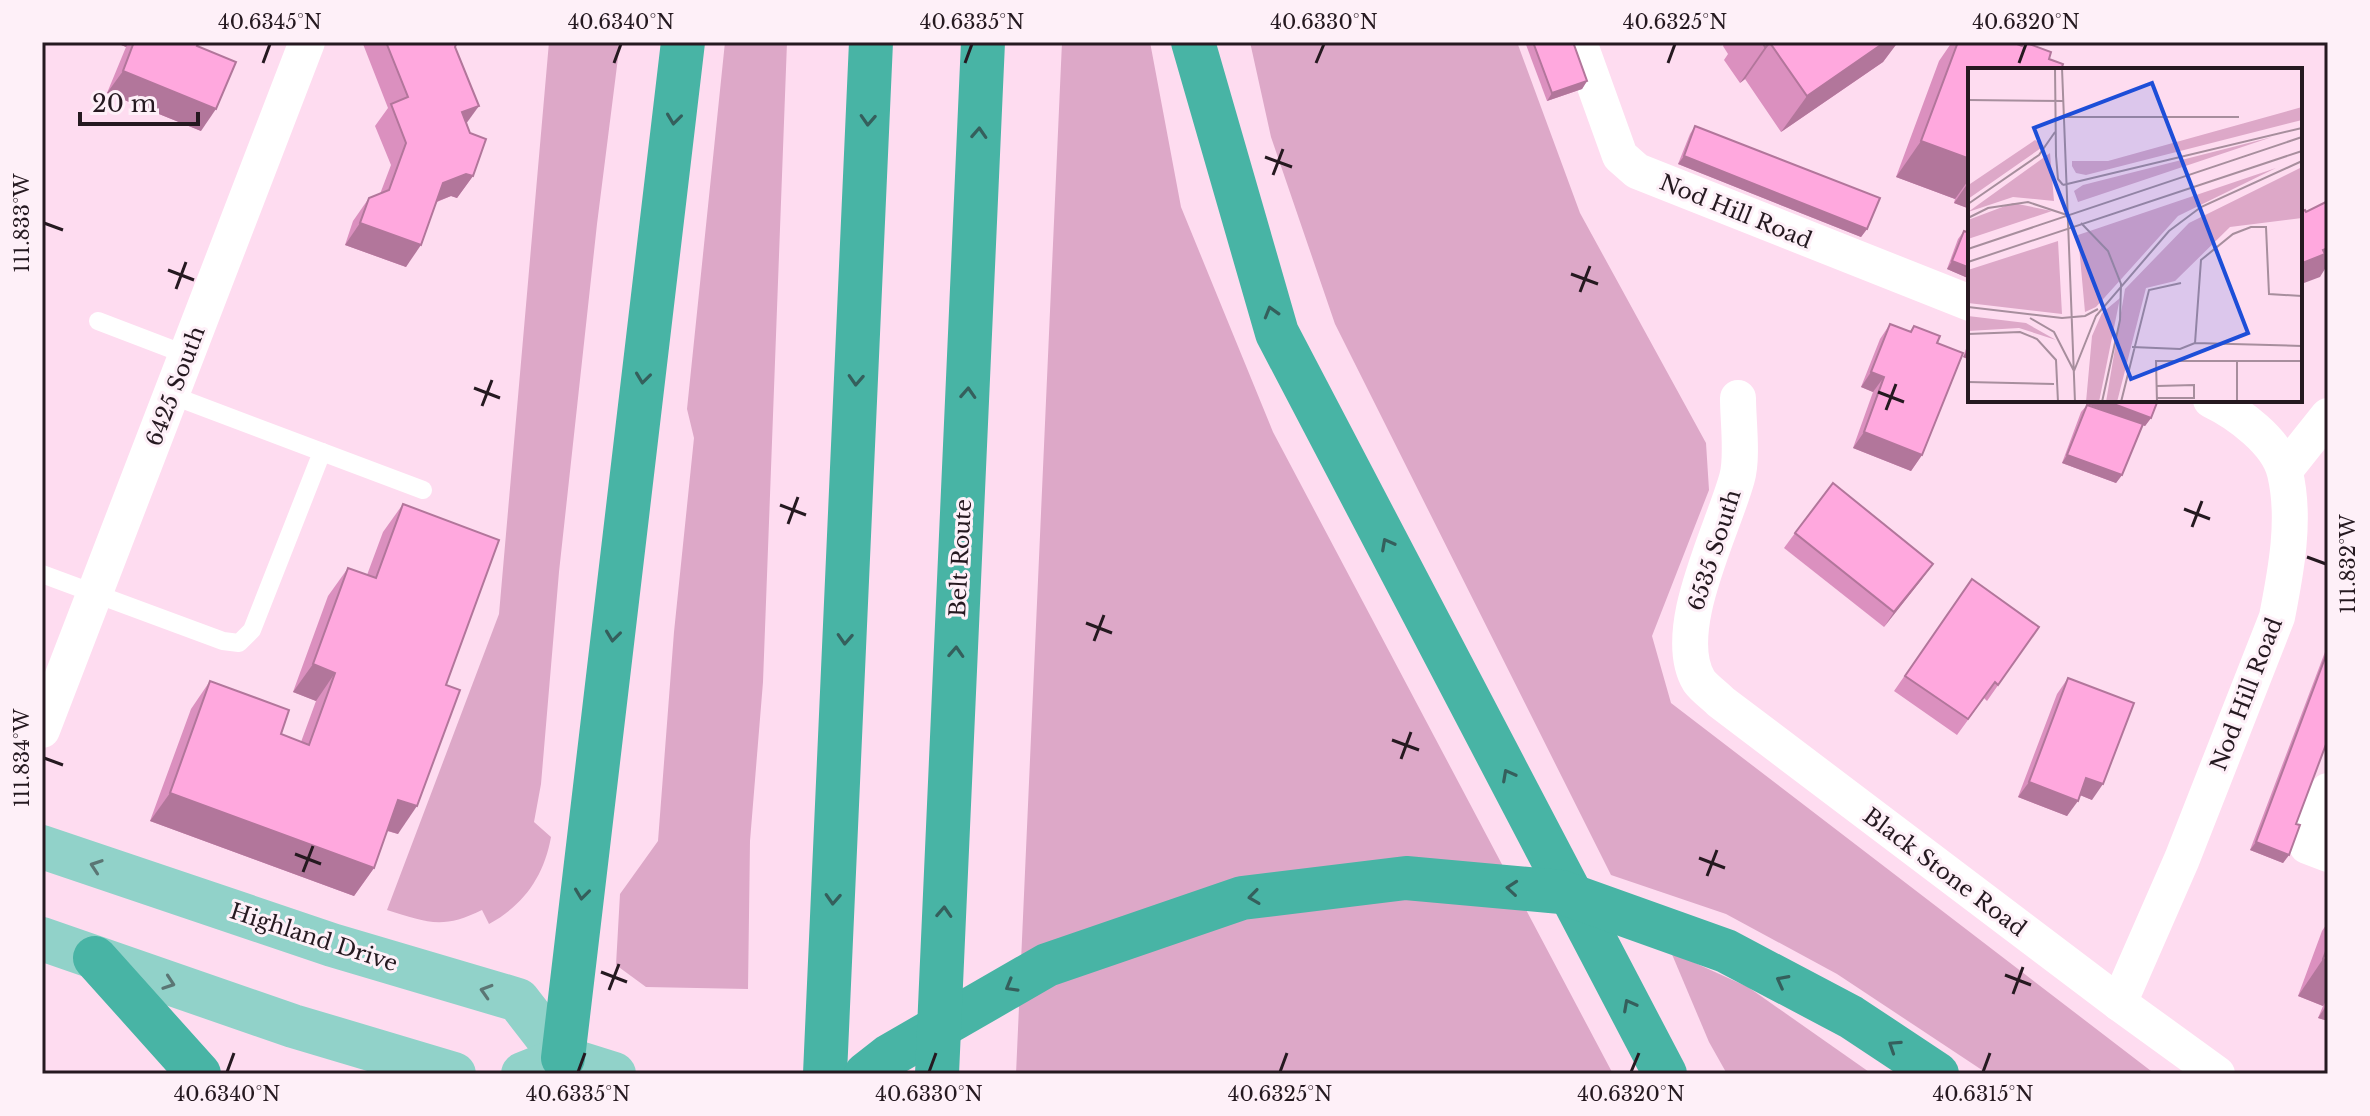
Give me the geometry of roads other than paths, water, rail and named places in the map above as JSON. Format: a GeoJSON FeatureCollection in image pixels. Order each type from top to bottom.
{"type":"FeatureCollection","features":[{"type":"Feature","properties":{"kind":"highway"},"geometry":{"type":"LineString","coordinates":[[563,1058],[683,42]]}},
{"type":"Feature","properties":{"kind":"highway"},"geometry":{"type":"LineString","coordinates":[[825,1074],[871,42]]}},
{"type":"Feature","properties":{"kind":"highway","name":"Belt Route"},"geometry":{"type":"LineString","coordinates":[[937,1074],[983,42]]}},
{"type":"Feature","properties":{"kind":"highway"},"geometry":{"type":"LineString","coordinates":[[1193,42],[1277,333],[1665,1074]]}},
{"type":"Feature","properties":{"kind":"highway"},"geometry":{"type":"LineString","coordinates":[[866,1074],[889,1056],[1047,965],[1242,898],[1406,878],[1561,892],[1726,951],[1851,1017],[1937,1074]]}},
{"type":"Feature","properties":{"kind":"highway"},"geometry":{"type":"LineString","coordinates":[[95,958],[199,1074]]}},
{"type":"Feature","properties":{"kind":"main road","name":"Highland Drive"},"geometry":{"type":"LineString","coordinates":[[42,847],[332,945],[518,1000],[563,1058]]}},
{"type":"Feature","properties":{"kind":"main road"},"geometry":{"type":"LineString","coordinates":[[42,939],[293,1026],[454,1074]]}},
{"type":"Feature","properties":{"kind":"main road"},"geometry":{"type":"LineString","coordinates":[[523,1074],[563,1058],[614,1074]]}},
{"type":"Feature","properties":{"kind":"street","name":"6425 South"},"geometry":{"type":"LineString","coordinates":[[42,730],[307,42]]}},
{"type":"Feature","properties":{"kind":"street","name":"Nod Hill Road"},"geometry":{"type":"LineString","coordinates":[[1579,42],[1620,156],[1637,171],[1968,302]]}},
{"type":"Feature","properties":{"kind":"street","name":"6535 South"},"geometry":{"type":"LineString","coordinates":[[1690,655],[1690,629],[1695,603],[1738,475],[1738,398]]}},
{"type":"Feature","properties":{"kind":"street"},"geometry":{"type":"LineString","coordinates":[[2214,402],[2249,423],[2285,470],[2328,416]]}},
{"type":"Feature","properties":{"kind":"street","name":"Nod Hill Road"},"geometry":{"type":"LineString","coordinates":[[2119,1003],[2182,859],[2277,617],[2288,542],[2285,470]]}},
{"type":"Feature","properties":{"kind":"street","name":"Black Stone Road"},"geometry":{"type":"LineString","coordinates":[[1690,655],[1699,681],[1721,702],[2217,1074]]}},
{"type":"Feature","properties":{"kind":"street"},"geometry":{"type":"LineString","coordinates":[[2328,791],[2307,846],[2328,854]]}},
{"type":"Feature","properties":{"kind":"lane"},"geometry":{"type":"LineString","coordinates":[[98,321],[187,355]]}},
{"type":"Feature","properties":{"kind":"lane"},"geometry":{"type":"LineString","coordinates":[[171,395],[423,490]]}},
{"type":"Feature","properties":{"kind":"lane"},"geometry":{"type":"LineString","coordinates":[[42,574],[223,641],[239,643],[252,630],[322,452]]}}]}
